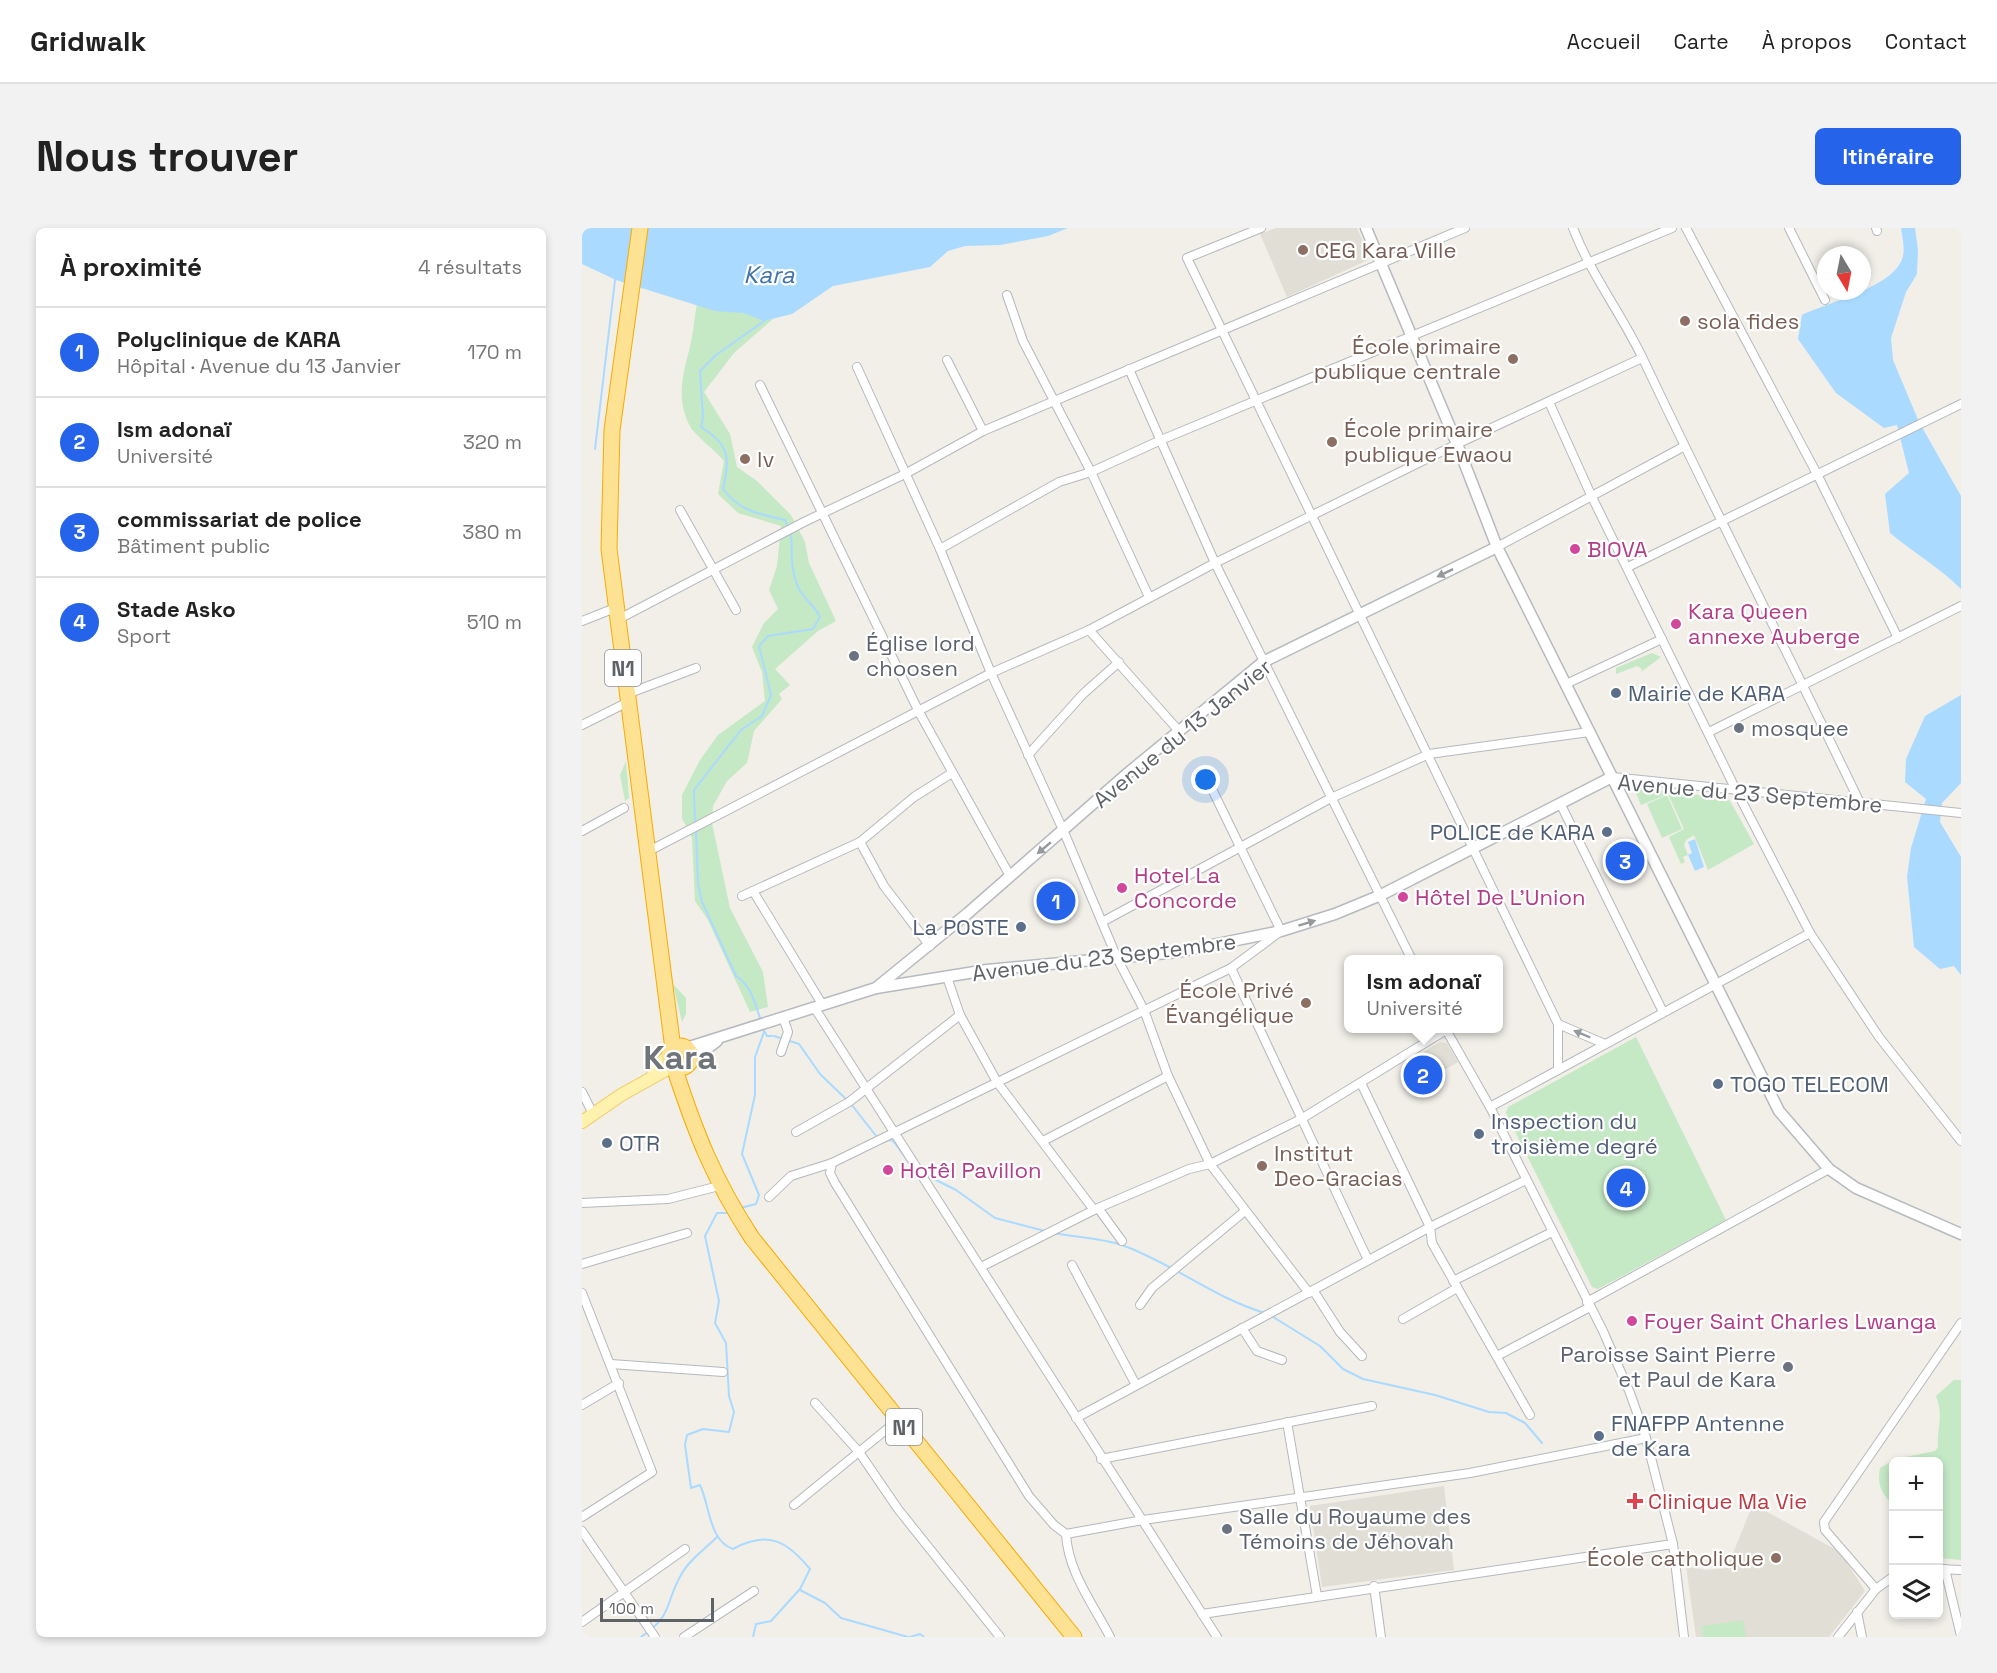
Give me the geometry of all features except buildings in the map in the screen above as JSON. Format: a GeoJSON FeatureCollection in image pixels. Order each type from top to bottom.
{"type":"FeatureCollection","features":[{"type":"Feature","properties":{"kind":"highway","name":"N1"},"geometry":{"type":"LineString","coordinates":[[640,228],[614,405],[610,463],[609,549],[669,1015],[680,1057],[689,1114],[719,1186],[764,1255],[1074,1637]]}},
{"type":"Feature","properties":{"kind":"main road"},"geometry":{"type":"LineString","coordinates":[[1366,228],[1457,444],[1497,548],[1779,1111],[1829,1168],[1882,1200],[1961,1234]]}},
{"type":"Feature","properties":{"kind":"main road","name":"Avenue du 13 Janvier"},"geometry":{"type":"LineString","coordinates":[[876,988],[930,946],[1179,731],[1263,662],[1497,548]]}},
{"type":"Feature","properties":{"kind":"main road","name":"Avenue du 23 Septembre"},"geometry":{"type":"LineString","coordinates":[[680,1057],[722,1037],[876,988],[987,970],[1189,950],[1281,931],[1335,914],[1381,895],[1612,777]]}},
{"type":"Feature","properties":{"kind":"main road"},"geometry":{"type":"LineString","coordinates":[[582,1122],[680,1057]]}},
{"type":"Feature","properties":{"kind":"street"},"geometry":{"type":"LineString","coordinates":[[1262,228],[1187,258],[1558,1024],[1558,1070]]}},
{"type":"Feature","properties":{"kind":"street"},"geometry":{"type":"LineString","coordinates":[[582,621],[616,614],[716,570],[804,522],[905,474],[983,431],[1465,228]]}},
{"type":"Feature","properties":{"kind":"street"},"geometry":{"type":"LineString","coordinates":[[1573,228],[1586,262],[1642,357],[1683,447],[1722,520],[1860,803]]}},
{"type":"Feature","properties":{"kind":"street"},"geometry":{"type":"LineString","coordinates":[[940,549],[1059,482],[1091,472],[1161,440],[1672,228]]}},
{"type":"Feature","properties":{"kind":"street"},"geometry":{"type":"LineString","coordinates":[[1686,228],[1817,474],[1898,638]]}},
{"type":"Feature","properties":{"kind":"street"},"geometry":{"type":"LineString","coordinates":[[1789,228],[1817,284]]}},
{"type":"Feature","properties":{"kind":"street"},"geometry":{"type":"LineString","coordinates":[[1007,295],[1023,341],[1091,472],[1149,597]]}},
{"type":"Feature","properties":{"kind":"street"},"geometry":{"type":"LineString","coordinates":[[647,852],[991,673],[1089,630],[1215,563],[1457,444],[1642,357]]}},
{"type":"Feature","properties":{"kind":"street"},"geometry":{"type":"LineString","coordinates":[[947,360],[983,431]]}},
{"type":"Feature","properties":{"kind":"street"},"geometry":{"type":"LineString","coordinates":[[857,367],[940,549],[991,673],[1064,832],[1117,958],[1144,1010],[1168,1076],[1210,1164],[1311,1291],[1340,1332],[1362,1356]]}},
{"type":"Feature","properties":{"kind":"street"},"geometry":{"type":"LineString","coordinates":[[1129,369],[1215,563],[1410,955]]}},
{"type":"Feature","properties":{"kind":"street"},"geometry":{"type":"LineString","coordinates":[[760,385],[788,448],[823,514],[919,712],[1010,876]]}},
{"type":"Feature","properties":{"kind":"street"},"geometry":{"type":"LineString","coordinates":[[1550,402],[1662,639],[1810,933],[1879,1037],[1961,1141]]}},
{"type":"Feature","properties":{"kind":"street"},"geometry":{"type":"LineString","coordinates":[[1628,567],[1961,404]]}},
{"type":"Feature","properties":{"kind":"street","name":"Avenue du 13 Janvier"},"geometry":{"type":"LineString","coordinates":[[1497,548],[1683,447]]}},
{"type":"Feature","properties":{"kind":"street"},"geometry":{"type":"LineString","coordinates":[[680,510],[716,570],[736,610]]}},
{"type":"Feature","properties":{"kind":"street"},"geometry":{"type":"LineString","coordinates":[[1709,732],[1961,606]]}},
{"type":"Feature","properties":{"kind":"street"},"geometry":{"type":"LineString","coordinates":[[1089,630],[1179,731]]}},
{"type":"Feature","properties":{"kind":"street"},"geometry":{"type":"LineString","coordinates":[[1566,684],[1662,639]]}},
{"type":"Feature","properties":{"kind":"street"},"geometry":{"type":"LineString","coordinates":[[1028,755],[1083,694],[1119,662]]}},
{"type":"Feature","properties":{"kind":"street"},"geometry":{"type":"LineString","coordinates":[[582,725],[627,698],[696,668]]}},
{"type":"Feature","properties":{"kind":"street"},"geometry":{"type":"LineString","coordinates":[[1102,922],[1331,798],[1429,754],[1589,732]]}},
{"type":"Feature","properties":{"kind":"street"},"geometry":{"type":"LineString","coordinates":[[742,896],[860,842],[914,796],[952,773]]}},
{"type":"Feature","properties":{"kind":"street","name":"Avenue du 23 Septembre"},"geometry":{"type":"LineString","coordinates":[[1612,777],[1961,813]]}},
{"type":"Feature","properties":{"kind":"street"},"geometry":{"type":"LineString","coordinates":[[769,1197],[791,1176],[832,1163],[895,1130],[1231,968],[1281,931],[1211,787]]}},
{"type":"Feature","properties":{"kind":"street"},"geometry":{"type":"LineString","coordinates":[[1561,805],[1663,1012]]}},
{"type":"Feature","properties":{"kind":"street"},"geometry":{"type":"LineString","coordinates":[[582,831],[624,808]]}},
{"type":"Feature","properties":{"kind":"street"},"geometry":{"type":"LineString","coordinates":[[860,842],[884,886],[930,946]]}},
{"type":"Feature","properties":{"kind":"street"},"geometry":{"type":"LineString","coordinates":[[753,891],[863,1088],[895,1130],[1101,1459],[1143,1520],[1217,1637]]}},
{"type":"Feature","properties":{"kind":"street"},"geometry":{"type":"LineString","coordinates":[[1490,1107],[1810,933]]}},
{"type":"Feature","properties":{"kind":"street"},"geometry":{"type":"LineString","coordinates":[[1231,968],[1368,1260]]}},
{"type":"Feature","properties":{"kind":"street"},"geometry":{"type":"LineString","coordinates":[[947,977],[960,1015],[997,1082],[1043,1141],[1060,1168],[1122,1241]]}},
{"type":"Feature","properties":{"kind":"street"},"geometry":{"type":"LineString","coordinates":[[796,1131],[849,1102],[863,1088],[960,1015]]}},
{"type":"Feature","properties":{"kind":"street"},"geometry":{"type":"LineString","coordinates":[[781,1052],[789,1032],[783,1017]]}},
{"type":"Feature","properties":{"kind":"street"},"geometry":{"type":"LineString","coordinates":[[1558,1024],[1605,1044]]}},
{"type":"Feature","properties":{"kind":"street"},"geometry":{"type":"LineString","coordinates":[[981,1267],[1096,1209],[1189,1169],[1210,1164],[1301,1119],[1440,1033]]}},
{"type":"Feature","properties":{"kind":"street"},"geometry":{"type":"LineString","coordinates":[[1448,1033],[1490,1107],[1589,1304],[1625,1383],[1646,1438],[1673,1544],[1684,1637]]}},
{"type":"Feature","properties":{"kind":"street"},"geometry":{"type":"LineString","coordinates":[[1043,1141],[1168,1076]]}},
{"type":"Feature","properties":{"kind":"street"},"geometry":{"type":"LineString","coordinates":[[1360,1083],[1430,1227],[1432,1243],[1530,1414]]}},
{"type":"Feature","properties":{"kind":"street"},"geometry":{"type":"LineString","coordinates":[[582,1092],[593,1114]]}},
{"type":"Feature","properties":{"kind":"street"},"geometry":{"type":"LineString","coordinates":[[832,1163],[830,1173],[835,1183],[1029,1496],[1054,1525],[1066,1534],[1143,1520],[1470,1473],[1646,1438]]}},
{"type":"Feature","properties":{"kind":"street"},"geometry":{"type":"LineString","coordinates":[[1497,1356],[1829,1168]]}},
{"type":"Feature","properties":{"kind":"street"},"geometry":{"type":"LineString","coordinates":[[1076,1418],[1430,1227],[1526,1180]]}},
{"type":"Feature","properties":{"kind":"street"},"geometry":{"type":"LineString","coordinates":[[582,1203],[668,1199],[719,1186]]}},
{"type":"Feature","properties":{"kind":"street"},"geometry":{"type":"LineString","coordinates":[[1140,1305],[1152,1288],[1178,1269],[1245,1210]]}},
{"type":"Feature","properties":{"kind":"street"},"geometry":{"type":"LineString","coordinates":[[1403,1319],[1455,1285],[1552,1232]]}},
{"type":"Feature","properties":{"kind":"street"},"geometry":{"type":"LineString","coordinates":[[582,1264],[687,1233]]}},
{"type":"Feature","properties":{"kind":"street"},"geometry":{"type":"LineString","coordinates":[[1072,1265],[1136,1385]]}},
{"type":"Feature","properties":{"kind":"street"},"geometry":{"type":"LineString","coordinates":[[582,1293],[652,1472],[582,1517]]}},
{"type":"Feature","properties":{"kind":"street"},"geometry":{"type":"LineString","coordinates":[[1876,1589],[1825,1530],[1824,1522],[1961,1323]]}},
{"type":"Feature","properties":{"kind":"street"},"geometry":{"type":"LineString","coordinates":[[1242,1328],[1257,1351],[1282,1360]]}},
{"type":"Feature","properties":{"kind":"street"},"geometry":{"type":"LineString","coordinates":[[611,1364],[723,1372]]}},
{"type":"Feature","properties":{"kind":"street"},"geometry":{"type":"LineString","coordinates":[[582,1406],[619,1383]]}},
{"type":"Feature","properties":{"kind":"street"},"geometry":{"type":"LineString","coordinates":[[815,1403],[859,1452],[898,1509],[1000,1637]]}},
{"type":"Feature","properties":{"kind":"street"},"geometry":{"type":"LineString","coordinates":[[1101,1459],[1372,1406]]}},
{"type":"Feature","properties":{"kind":"street"},"geometry":{"type":"LineString","coordinates":[[794,1505],[898,1420]]}},
{"type":"Feature","properties":{"kind":"street"},"geometry":{"type":"LineString","coordinates":[[1287,1422],[1317,1596]]}},
{"type":"Feature","properties":{"kind":"street"},"geometry":{"type":"LineString","coordinates":[[582,1531],[655,1637]]}},
{"type":"Feature","properties":{"kind":"street"},"geometry":{"type":"LineString","coordinates":[[1066,1534],[1067,1554],[1110,1637]]}},
{"type":"Feature","properties":{"kind":"street"},"geometry":{"type":"LineString","coordinates":[[1202,1614],[1374,1586],[1673,1544]]}},
{"type":"Feature","properties":{"kind":"street"},"geometry":{"type":"LineString","coordinates":[[582,1622],[685,1549]]}},
{"type":"Feature","properties":{"kind":"street"},"geometry":{"type":"LineString","coordinates":[[1943,1569],[1961,1570]]}},
{"type":"Feature","properties":{"kind":"street"},"geometry":{"type":"LineString","coordinates":[[1943,1573],[1961,1636]]}},
{"type":"Feature","properties":{"kind":"street"},"geometry":{"type":"LineString","coordinates":[[1838,1637],[1876,1589],[1889,1579]]}},
{"type":"Feature","properties":{"kind":"street"},"geometry":{"type":"LineString","coordinates":[[1374,1586],[1381,1637]]}},
{"type":"Feature","properties":{"kind":"street"},"geometry":{"type":"LineString","coordinates":[[684,1637],[754,1591]]}},
{"type":"Feature","properties":{"kind":"street"},"geometry":{"type":"LineString","coordinates":[[1857,1612],[1862,1637]]}},
{"type":"Feature","properties":{"kind":"shaded area","name":"CEG Kara Ville"},"geometry":{"type":"Polygon","coordinates":[[[1276,228],[1357,228],[1369,255],[1368,260],[1287,297],[1260,234],[1276,228]]]}},
{"type":"Feature","properties":{"kind":"shaded area"},"geometry":{"type":"Polygon","coordinates":[[[1440,1042],[1447,1043],[1458,1062],[1416,1086],[1404,1064],[1440,1042]]]}},
{"type":"Feature","properties":{"kind":"shaded area"},"geometry":{"type":"Polygon","coordinates":[[[1444,1486],[1454,1570],[1322,1587],[1310,1506],[1444,1486]]]}},
{"type":"Feature","properties":{"kind":"shaded area"},"geometry":{"type":"Polygon","coordinates":[[[1753,1504],[1840,1552],[1865,1591],[1829,1637],[1696,1637],[1686,1566],[1706,1570],[1727,1568],[1753,1504]]]}},
{"type":"Feature","properties":{"kind":"green space"},"geometry":{"type":"Polygon","coordinates":[[[697,304],[745,313],[762,319],[773,319],[734,353],[704,392],[730,434],[737,467],[757,481],[791,515],[805,542],[809,563],[836,621],[818,631],[775,669],[790,685],[779,694],[782,699],[754,731],[747,763],[727,781],[713,806],[712,823],[730,908],[763,972],[768,1007],[750,1012],[708,920],[695,901],[692,838],[682,818],[682,795],[700,760],[718,735],[765,701],[762,672],[752,647],[764,623],[778,609],[769,590],[777,566],[781,526],[738,513],[718,494],[724,461],[694,432],[686,418],[682,390],[697,304]]]}},
{"type":"Feature","properties":{"kind":"green space"},"geometry":{"type":"Polygon","coordinates":[[[1652,653],[1661,657],[1641,672],[1642,669],[1637,666],[1616,674],[1616,668],[1652,653]]]}},
{"type":"Feature","properties":{"kind":"green space"},"geometry":{"type":"Polygon","coordinates":[[[626,761],[629,798],[625,801],[620,775],[626,761]]]}},
{"type":"Feature","properties":{"kind":"green space"},"geometry":{"type":"Polygon","coordinates":[[[1640,788],[1725,798],[1730,801],[1754,844],[1708,870],[1694,835],[1686,840],[1684,845],[1688,855],[1683,857],[1685,862],[1681,864],[1669,837],[1684,829],[1668,794],[1641,805],[1636,793],[1640,788]]]}},
{"type":"Feature","properties":{"kind":"green space"},"geometry":{"type":"Polygon","coordinates":[[[1667,795],[1682,829],[1662,838],[1647,804],[1667,795]]]}},
{"type":"Feature","properties":{"kind":"green space"},"geometry":{"type":"Polygon","coordinates":[[[673,984],[686,998],[686,1014],[682,1022],[673,984]]]}},
{"type":"Feature","properties":{"kind":"green space"},"geometry":{"type":"Polygon","coordinates":[[[1636,1037],[1726,1220],[1598,1289],[1592,1287],[1506,1113],[1508,1107],[1636,1037]]]}},
{"type":"Feature","properties":{"kind":"green space"},"geometry":{"type":"Polygon","coordinates":[[[1954,1380],[1961,1380],[1961,1560],[1943,1558],[1943,1457],[1905,1457],[1935,1451],[1938,1447],[1940,1416],[1936,1396],[1954,1380]]]}},
{"type":"Feature","properties":{"kind":"green space"},"geometry":{"type":"Polygon","coordinates":[[[1889,1463],[1889,1500],[1880,1484],[1880,1468],[1889,1463]]]}},
{"type":"Feature","properties":{"kind":"green space"},"geometry":{"type":"Polygon","coordinates":[[[1743,1620],[1746,1637],[1703,1637],[1702,1626],[1743,1620]]]}},
{"type":"Feature","properties":{"kind":"water","name":"Kara"},"geometry":{"type":"Polygon","coordinates":[[[582,228],[1068,228],[1048,236],[1000,245],[965,246],[948,251],[930,267],[833,286],[792,314],[764,321],[744,313],[715,311],[616,280],[582,264],[582,228]]]}},
{"type":"Feature","properties":{"kind":"water"},"geometry":{"type":"Polygon","coordinates":[[[1901,228],[1915,228],[1918,250],[1917,274],[1906,292],[1891,338],[1893,360],[1919,422],[1961,496],[1961,589],[1890,533],[1885,494],[1909,473],[1897,425],[1884,428],[1836,393],[1798,339],[1802,315],[1840,300],[1871,300],[1871,287],[1898,267],[1904,253],[1901,228]]]}},
{"type":"Feature","properties":{"kind":"water"},"geometry":{"type":"Polygon","coordinates":[[[1961,695],[1961,783],[1942,803],[1940,822],[1961,857],[1961,975],[1954,966],[1940,969],[1914,947],[1907,877],[1911,848],[1926,799],[1905,782],[1906,759],[1925,716],[1961,695]]]}},
{"type":"Feature","properties":{"kind":"water"},"geometry":{"type":"Polygon","coordinates":[[[1695,839],[1704,867],[1695,871],[1688,855],[1692,853],[1688,842],[1695,839]]]}},
{"type":"Feature","properties":{"kind":"waterway"},"geometry":{"type":"LineString","coordinates":[[595,449],[615,280]]}},
{"type":"Feature","properties":{"kind":"waterway"},"geometry":{"type":"LineString","coordinates":[[695,825],[694,790],[741,730],[762,716],[771,695],[759,646],[768,636],[813,629],[820,617],[802,594],[796,582],[792,566],[791,534],[785,520],[750,510],[729,496],[723,489],[727,469],[726,453],[718,440],[701,427],[703,418],[700,371],[716,355],[764,321]]}},
{"type":"Feature","properties":{"kind":"waterway"},"geometry":{"type":"LineString","coordinates":[[696,830],[698,884],[702,902],[736,976],[746,985],[752,996],[761,1021]]}},
{"type":"Feature","properties":{"kind":"waterway"},"geometry":{"type":"LineString","coordinates":[[762,1027],[767,1036],[772,1036]]}},
{"type":"Feature","properties":{"kind":"waterway"},"geometry":{"type":"LineString","coordinates":[[740,1208],[756,1204],[759,1195],[742,1154],[755,1095],[755,1057],[764,1032]]}},
{"type":"Feature","properties":{"kind":"waterway"},"geometry":{"type":"LineString","coordinates":[[774,1036],[799,1044],[820,1074],[847,1100]]}},
{"type":"Feature","properties":{"kind":"waterway"},"geometry":{"type":"LineString","coordinates":[[851,1104],[877,1137]]}},
{"type":"Feature","properties":{"kind":"waterway"},"geometry":{"type":"LineString","coordinates":[[880,1142],[891,1140],[894,1142],[916,1172]]}},
{"type":"Feature","properties":{"kind":"waterway"},"geometry":{"type":"LineString","coordinates":[[922,1173],[956,1190],[995,1218],[1045,1231]]}},
{"type":"Feature","properties":{"kind":"waterway"},"geometry":{"type":"LineString","coordinates":[[730,1213],[717,1213],[705,1236],[719,1301],[715,1323],[726,1343],[729,1396],[734,1412],[729,1432],[703,1429],[687,1435],[685,1445],[691,1488],[700,1485],[711,1522],[719,1539],[725,1545],[733,1549],[757,1540],[776,1541],[793,1551],[810,1569],[800,1589],[771,1621],[756,1624],[753,1637]]}},
{"type":"Feature","properties":{"kind":"waterway"},"geometry":{"type":"LineString","coordinates":[[1053,1233],[1122,1245],[1158,1261],[1228,1299],[1265,1313]]}},
{"type":"Feature","properties":{"kind":"waterway"},"geometry":{"type":"LineString","coordinates":[[1270,1315],[1320,1346],[1343,1369],[1363,1379],[1435,1395],[1489,1412],[1506,1413],[1525,1423],[1542,1443]]}},
{"type":"Feature","properties":{"kind":"waterway"},"geometry":{"type":"LineString","coordinates":[[641,1637],[664,1615],[684,1570],[717,1537]]}},
{"type":"Feature","properties":{"kind":"waterway"},"geometry":{"type":"LineString","coordinates":[[800,1590],[825,1603],[841,1618],[908,1637]]}},
{"type":"Feature","properties":{"kind":"waterway"},"geometry":{"type":"LineString","coordinates":[[910,1637],[920,1634],[924,1637]]}},
{"type":"Feature","properties":{"kind":"place","name":"CEG Kara Ville"},"geometry":{"type":"Point","coordinates":[1303,250]}},
{"type":"Feature","properties":{"kind":"place","name":"sola fides"},"geometry":{"type":"Point","coordinates":[1685,321]}},
{"type":"Feature","properties":{"kind":"place","name":"École primaire publique centrale"},"geometry":{"type":"Point","coordinates":[1513,359]}},
{"type":"Feature","properties":{"kind":"place","name":"École primaire publique Ewaou"},"geometry":{"type":"Point","coordinates":[1332,442]}},
{"type":"Feature","properties":{"kind":"place","name":"lv"},"geometry":{"type":"Point","coordinates":[745,459]}},
{"type":"Feature","properties":{"kind":"place","name":"BIOVA"},"geometry":{"type":"Point","coordinates":[1575,549]}},
{"type":"Feature","properties":{"kind":"place","name":"Kara Queen annexe Auberge"},"geometry":{"type":"Point","coordinates":[1676,624]}},
{"type":"Feature","properties":{"kind":"place","name":"Église lord choosen"},"geometry":{"type":"Point","coordinates":[854,656]}},
{"type":"Feature","properties":{"kind":"place","name":"Mairie de KARA"},"geometry":{"type":"Point","coordinates":[1616,693]}},
{"type":"Feature","properties":{"kind":"place","name":"mosquee"},"geometry":{"type":"Point","coordinates":[1739,728]}},
{"type":"Feature","properties":{"kind":"place","name":"POLICE de KARA"},"geometry":{"type":"Point","coordinates":[1607,832]}},
{"type":"Feature","properties":{"kind":"place","name":"commissariat de police"},"geometry":{"type":"Point","coordinates":[1625,861]}},
{"type":"Feature","properties":{"kind":"place","name":"Hotel La Concorde"},"geometry":{"type":"Point","coordinates":[1122,888]}},
{"type":"Feature","properties":{"kind":"place","name":"Hôtel De L'Union"},"geometry":{"type":"Point","coordinates":[1403,897]}},
{"type":"Feature","properties":{"kind":"place","name":"Polyclinique de KARA"},"geometry":{"type":"Point","coordinates":[1056,901]}},
{"type":"Feature","properties":{"kind":"place","name":"La POSTE"},"geometry":{"type":"Point","coordinates":[1021,927]}},
{"type":"Feature","properties":{"kind":"place","name":"École Privé Évangélique"},"geometry":{"type":"Point","coordinates":[1306,1003]}},
{"type":"Feature","properties":{"kind":"place","name":"Ism adonaï"},"geometry":{"type":"Point","coordinates":[1423,1075]}},
{"type":"Feature","properties":{"kind":"place","name":"TOGO TELECOM"},"geometry":{"type":"Point","coordinates":[1718,1084]}},
{"type":"Feature","properties":{"kind":"place","name":"Inspection du troisième degré"},"geometry":{"type":"Point","coordinates":[1479,1134]}},
{"type":"Feature","properties":{"kind":"place","name":"OTR"},"geometry":{"type":"Point","coordinates":[607,1143]}},
{"type":"Feature","properties":{"kind":"place","name":"Institut Deo-Gracias"},"geometry":{"type":"Point","coordinates":[1262,1166]}},
{"type":"Feature","properties":{"kind":"place","name":"Hotêl Pavillon"},"geometry":{"type":"Point","coordinates":[888,1170]}},
{"type":"Feature","properties":{"kind":"place","name":"Stade Asko"},"geometry":{"type":"Point","coordinates":[1626,1188]}},
{"type":"Feature","properties":{"kind":"place","name":"Foyer Saint Charles Lwanga"},"geometry":{"type":"Point","coordinates":[1632,1321]}},
{"type":"Feature","properties":{"kind":"place","name":"Paroisse Saint Pierre et Paul de Kara"},"geometry":{"type":"Point","coordinates":[1788,1367]}},
{"type":"Feature","properties":{"kind":"place","name":"FNAFPP Antenne de Kara"},"geometry":{"type":"Point","coordinates":[1599,1436]}},
{"type":"Feature","properties":{"kind":"place","name":"Clinique Ma Vie"},"geometry":{"type":"Point","coordinates":[1635,1501]}},
{"type":"Feature","properties":{"kind":"place","name":"Salle du Royaume des Témoins de Jéhovah"},"geometry":{"type":"Point","coordinates":[1227,1529]}},
{"type":"Feature","properties":{"kind":"place","name":"École catholique"},"geometry":{"type":"Point","coordinates":[1776,1558]}},
{"type":"Feature","properties":{"kind":"district","name":"Kara"},"geometry":{"type":"Point","coordinates":[680,1057]}}]}
